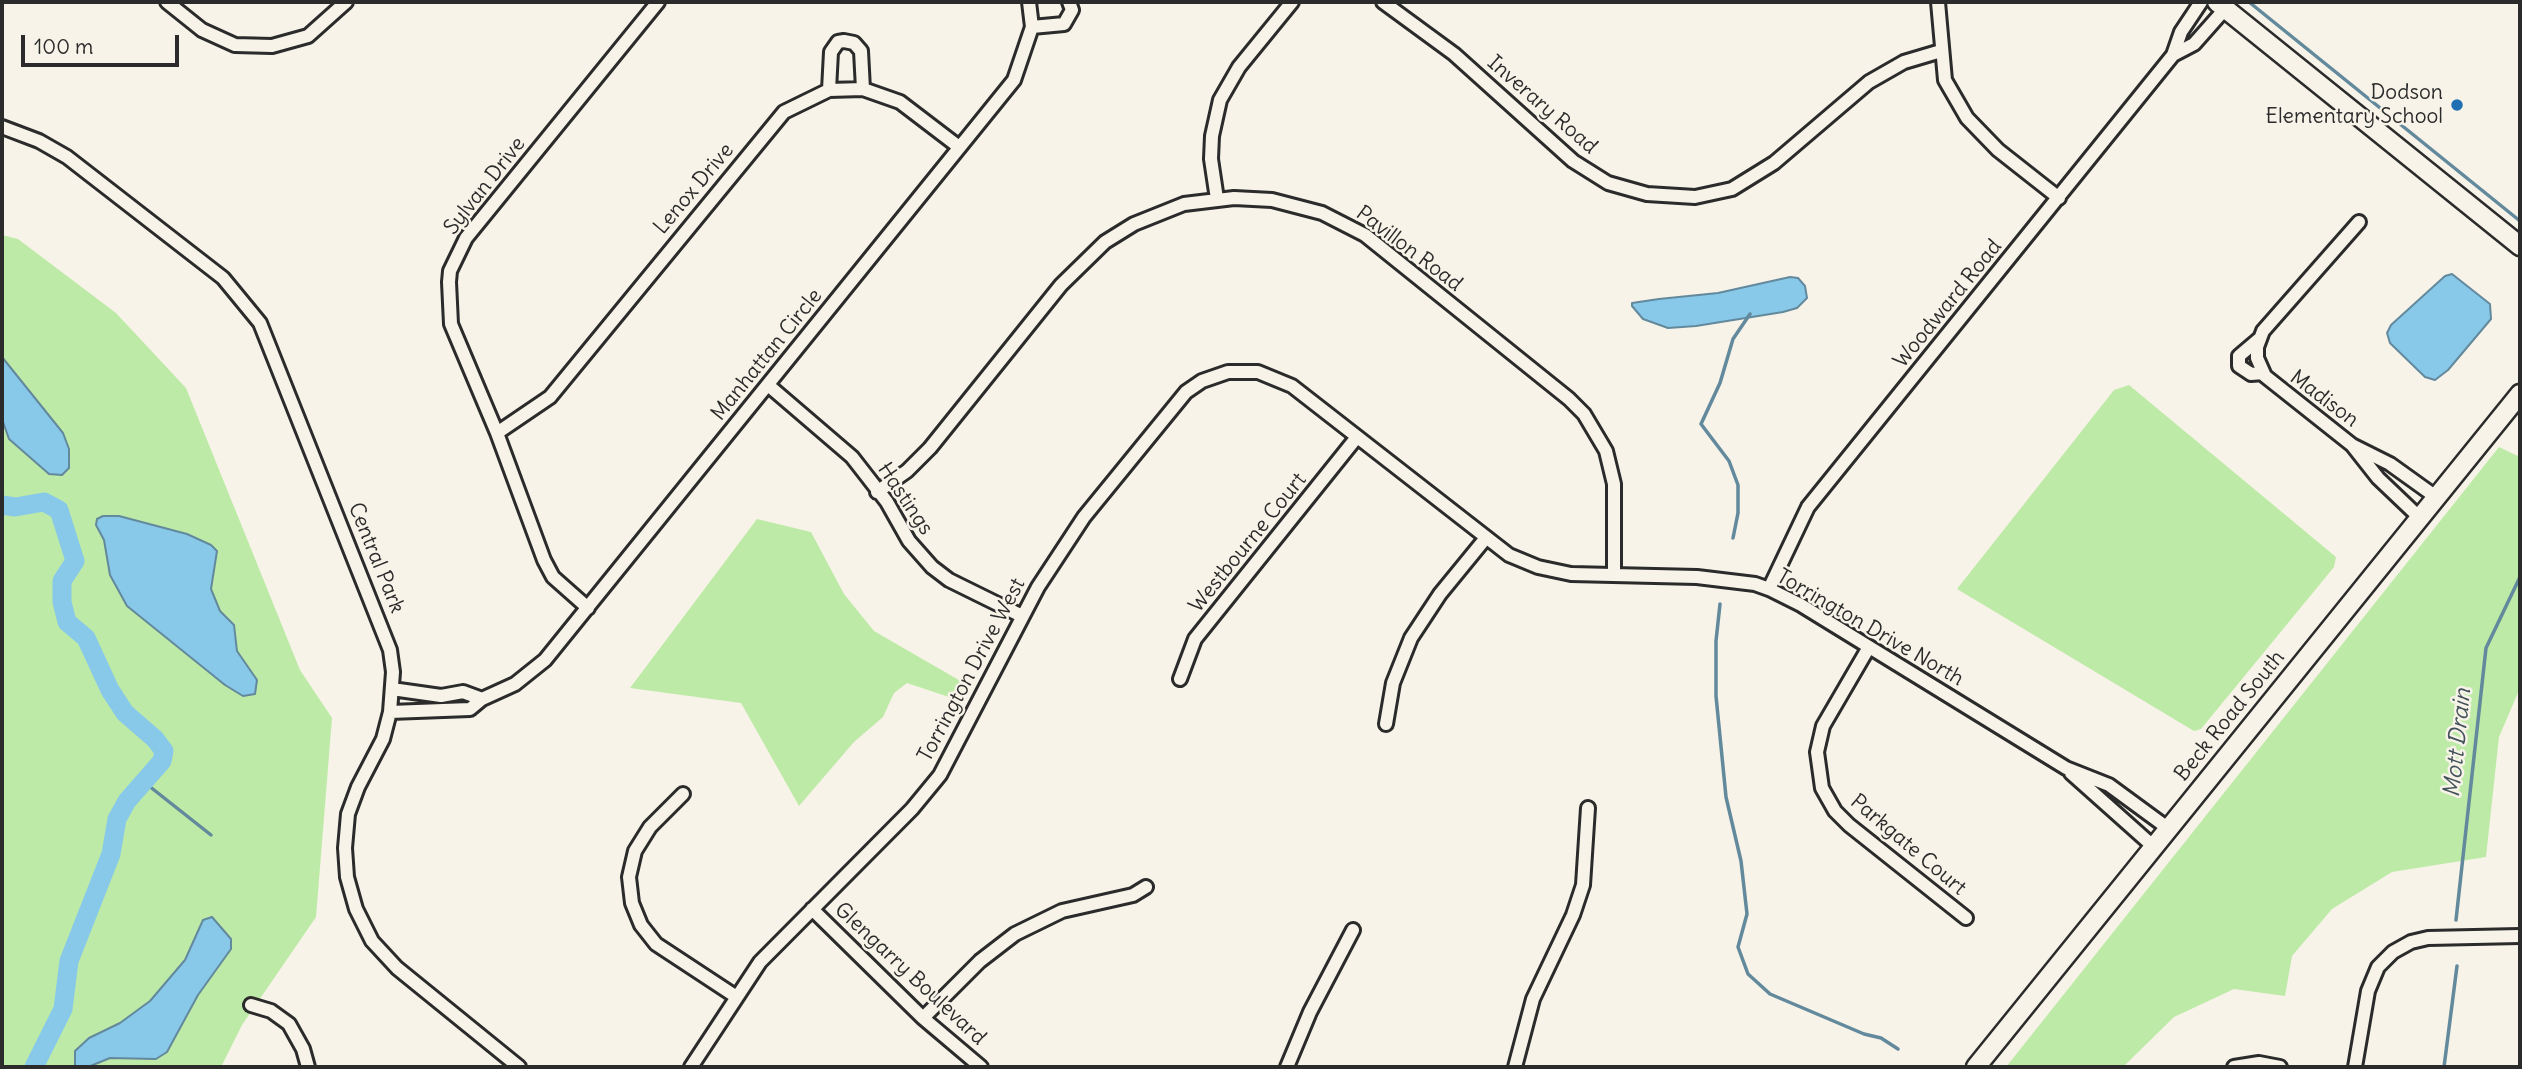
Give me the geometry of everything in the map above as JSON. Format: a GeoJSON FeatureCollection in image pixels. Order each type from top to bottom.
{"type":"FeatureCollection","features":[{"type":"Feature","properties":{"kind":"main road"},"geometry":{"type":"LineString","coordinates":[[2221,5],[2520,246]]}},
{"type":"Feature","properties":{"kind":"main road","name":"Beck Road South"},"geometry":{"type":"LineString","coordinates":[[1976,1067],[2520,394]]}},
{"type":"Feature","properties":{"kind":"street"},"geometry":{"type":"LineString","coordinates":[[167,2],[202,30],[235,45],[272,46],[308,36],[346,2]]}},
{"type":"Feature","properties":{"kind":"street","name":"Sylvan Drive"},"geometry":{"type":"LineString","coordinates":[[588,608],[553,577],[544,560],[497,433],[451,324],[448,297],[450,271],[466,239],[657,2]]}},
{"type":"Feature","properties":{"kind":"street","name":"Manhattan Circle"},"geometry":{"type":"LineString","coordinates":[[390,712],[470,709],[482,699],[515,684],[545,660],[1014,80],[1032,27],[1029,2]]}},
{"type":"Feature","properties":{"kind":"street"},"geometry":{"type":"LineString","coordinates":[[1032,27],[1064,24],[1072,10],[1069,2]]}},
{"type":"Feature","properties":{"kind":"street"},"geometry":{"type":"LineString","coordinates":[[1217,199],[1211,159],[1212,136],[1220,100],[1239,67],[1292,2]]}},
{"type":"Feature","properties":{"kind":"street","name":"Inverary Road"},"geometry":{"type":"LineString","coordinates":[[1383,2],[1454,54],[1573,161],[1608,183],[1647,194],[1695,197],[1732,189],[1774,163],[1869,82],[1904,62],[1941,51]]}},
{"type":"Feature","properties":{"kind":"street"},"geometry":{"type":"LineString","coordinates":[[1938,2],[1945,80],[1967,118],[1998,150],[2059,198]]}},
{"type":"Feature","properties":{"kind":"street","name":"Woodward Road"},"geometry":{"type":"LineString","coordinates":[[1769,589],[1808,507],[2174,55],[2181,32],[2201,2]]}},
{"type":"Feature","properties":{"kind":"street","name":"Woodward Road"},"geometry":{"type":"LineString","coordinates":[[2174,55],[2194,44],[2221,5]]}},
{"type":"Feature","properties":{"kind":"street"},"geometry":{"type":"LineString","coordinates":[[829,90],[831,52],[838,42],[844,41],[854,43],[861,51],[863,89]]}},
{"type":"Feature","properties":{"kind":"street","name":"Lenox Drive"},"geometry":{"type":"LineString","coordinates":[[497,433],[550,397],[784,112],[829,90],[863,89],[900,102],[959,147]]}},
{"type":"Feature","properties":{"kind":"street","name":"Central Park"},"geometry":{"type":"LineString","coordinates":[[2,127],[39,141],[67,157],[223,278],[254,315],[384,630],[393,672],[390,712],[383,739],[358,787],[348,814],[345,858],[356,909],[372,941],[397,968],[519,1067]]}},
{"type":"Feature","properties":{"kind":"street","name":"Pavillon Road"},"geometry":{"type":"LineString","coordinates":[[877,492],[907,471],[930,448],[1061,285],[1093,252],[1120,232],[1153,215],[1184,204],[1250,198],[1287,202],[1322,213],[1351,227],[1569,398],[1596,432],[1612,471],[1616,500],[1614,575]]}},
{"type":"Feature","properties":{"kind":"street"},"geometry":{"type":"LineString","coordinates":[[2259,339],[2257,359],[2263,373],[2251,374],[2239,366],[2239,356],[2259,339],[2359,222]]}},
{"type":"Feature","properties":{"kind":"street","name":"Torrington Drive North"},"geometry":{"type":"LineString","coordinates":[[1241,370],[1258,372],[1284,381],[1509,555],[1538,567],[1572,574],[1725,579],[1769,589],[2066,768],[2109,785],[2169,829]]}},
{"type":"Feature","properties":{"kind":"street","name":"Torrington Drive West"},"geometry":{"type":"LineString","coordinates":[[696,1065],[735,996],[760,962],[912,809],[940,775],[1022,616],[1056,556],[1084,517],[1172,407],[1202,380],[1241,370]]}},
{"type":"Feature","properties":{"kind":"street","name":"Madison"},"geometry":{"type":"LineString","coordinates":[[2263,373],[2272,384],[2352,445],[2390,464],[2436,497]]}},
{"type":"Feature","properties":{"kind":"street","name":"Hastings"},"geometry":{"type":"LineString","coordinates":[[768,385],[839,443],[887,502],[909,541],[932,567],[950,580],[1022,616]]}},
{"type":"Feature","properties":{"kind":"street","name":"Westbourne Court"},"geometry":{"type":"LineString","coordinates":[[1180,679],[1195,639],[1357,437]]}},
{"type":"Feature","properties":{"kind":"street","name":"Madison"},"geometry":{"type":"LineString","coordinates":[[2352,445],[2378,478],[2420,518]]}},
{"type":"Feature","properties":{"kind":"street"},"geometry":{"type":"LineString","coordinates":[[1387,724],[1393,683],[1411,638],[1440,594],[1485,538]]}},
{"type":"Feature","properties":{"kind":"street","name":"Parkgate Court"},"geometry":{"type":"LineString","coordinates":[[1869,647],[1823,726],[1817,752],[1822,788],[1835,810],[1849,825],[1966,918]]}},
{"type":"Feature","properties":{"kind":"street"},"geometry":{"type":"LineString","coordinates":[[392,689],[441,696],[463,692],[482,699]]}},
{"type":"Feature","properties":{"kind":"street","name":"Torrington Drive North"},"geometry":{"type":"LineString","coordinates":[[2066,768],[2154,847]]}},
{"type":"Feature","properties":{"kind":"street"},"geometry":{"type":"LineString","coordinates":[[683,794],[650,827],[635,851],[629,877],[632,903],[640,925],[656,944],[735,996]]}},
{"type":"Feature","properties":{"kind":"street"},"geometry":{"type":"LineString","coordinates":[[1515,1067],[1532,999],[1573,915],[1583,884],[1588,807]]}},
{"type":"Feature","properties":{"kind":"street"},"geometry":{"type":"LineString","coordinates":[[923,1018],[980,961],[1015,934],[1062,911],[1133,895],[1146,887]]}},
{"type":"Feature","properties":{"kind":"street","name":"Glengarry Boulevard"},"geometry":{"type":"LineString","coordinates":[[813,909],[923,1018],[981,1067]]}},
{"type":"Feature","properties":{"kind":"street"},"geometry":{"type":"LineString","coordinates":[[1287,1067],[1310,1012],[1353,930]]}},
{"type":"Feature","properties":{"kind":"street"},"geometry":{"type":"LineString","coordinates":[[2355,1067],[2368,991],[2378,967],[2393,953],[2411,942],[2428,939],[2520,936]]}},
{"type":"Feature","properties":{"kind":"street"},"geometry":{"type":"LineString","coordinates":[[251,1005],[271,1011],[289,1024],[303,1049],[308,1067]]}},
{"type":"Feature","properties":{"kind":"street"},"geometry":{"type":"LineString","coordinates":[[2234,1067],[2259,1063],[2280,1067]]}},
{"type":"Feature","properties":{"kind":"green space"},"geometry":{"type":"Polygon","coordinates":[[[2,235],[18,239],[116,313],[186,388],[300,670],[332,718],[316,917],[242,1025],[221,1067],[2,1067],[2,235]]]}},
{"type":"Feature","properties":{"kind":"green space"},"geometry":{"type":"Polygon","coordinates":[[[2129,385],[2336,557],[2334,567],[2201,729],[2194,731],[1957,589],[2114,390],[2129,385]]]}},
{"type":"Feature","properties":{"kind":"green space"},"geometry":{"type":"Polygon","coordinates":[[[2499,447],[2520,457],[2520,688],[2499,737],[2486,857],[2392,872],[2332,909],[2292,956],[2285,996],[2234,989],[2174,1017],[2123,1067],[2006,1067],[2499,447]]]}},
{"type":"Feature","properties":{"kind":"green space"},"geometry":{"type":"Polygon","coordinates":[[[757,519],[811,532],[844,594],[874,631],[964,683],[958,700],[907,683],[894,693],[883,717],[854,742],[799,806],[741,703],[630,688],[757,519]]]}},
{"type":"Feature","properties":{"kind":"water"},"geometry":{"type":"Polygon","coordinates":[[[2452,274],[2490,304],[2491,319],[2448,370],[2435,380],[2425,377],[2390,343],[2387,333],[2391,325],[2445,276],[2452,274]]]}},
{"type":"Feature","properties":{"kind":"water"},"geometry":{"type":"Polygon","coordinates":[[[1790,277],[1798,278],[1805,286],[1807,298],[1797,308],[1783,312],[1668,328],[1643,319],[1632,306],[1632,303],[1718,293],[1790,277]]]}},
{"type":"Feature","properties":{"kind":"water"},"geometry":{"type":"Polygon","coordinates":[[[2,357],[63,433],[69,449],[69,468],[62,475],[49,474],[9,439],[2,419],[2,357]]]}},
{"type":"Feature","properties":{"kind":"water"},"geometry":{"type":"Polygon","coordinates":[[[103,516],[119,516],[187,534],[211,545],[217,551],[211,589],[220,611],[234,625],[237,651],[257,680],[255,694],[243,696],[225,685],[127,606],[110,575],[104,540],[96,525],[97,519],[103,516]]]}},
{"type":"Feature","properties":{"kind":"water"},"geometry":{"type":"Polygon","coordinates":[[[212,917],[231,939],[231,949],[198,995],[167,1052],[156,1059],[110,1058],[88,1067],[75,1066],[75,1051],[89,1038],[120,1023],[150,1001],[185,960],[203,920],[212,917]]]}},
{"type":"Feature","properties":{"kind":"waterway"},"geometry":{"type":"LineString","coordinates":[[2249,2],[2520,221]]}},
{"type":"Feature","properties":{"kind":"waterway"},"geometry":{"type":"LineString","coordinates":[[1733,538],[1738,513],[1738,485],[1729,461],[1701,424],[1720,383],[1733,339],[1750,314]]}},
{"type":"Feature","properties":{"kind":"waterway"},"geometry":{"type":"LineString","coordinates":[[2,505],[15,507],[44,502],[59,510],[75,561],[62,581],[62,602],[67,622],[86,638],[110,690],[125,713],[155,739],[164,751],[162,761],[127,801],[117,819],[111,854],[69,961],[63,1009],[34,1067]]}},
{"type":"Feature","properties":{"kind":"waterway","name":"Mott Drain"},"geometry":{"type":"LineString","coordinates":[[2456,920],[2486,648],[2520,577]]}},
{"type":"Feature","properties":{"kind":"waterway"},"geometry":{"type":"LineString","coordinates":[[1720,604],[1716,641],[1716,696],[1726,797],[1741,861],[1747,914],[1738,947],[1748,974],[1770,994],[1864,1034],[1881,1038],[1898,1049]]}},
{"type":"Feature","properties":{"kind":"waterway"},"geometry":{"type":"LineString","coordinates":[[144,782],[211,835]]}},
{"type":"Feature","properties":{"kind":"waterway","name":"Mott Drain"},"geometry":{"type":"LineString","coordinates":[[2444,1067],[2457,966]]}},
{"type":"Feature","properties":{"kind":"place","name":"Dodson Elementary School"},"geometry":{"type":"Point","coordinates":[2457,105]}}]}
